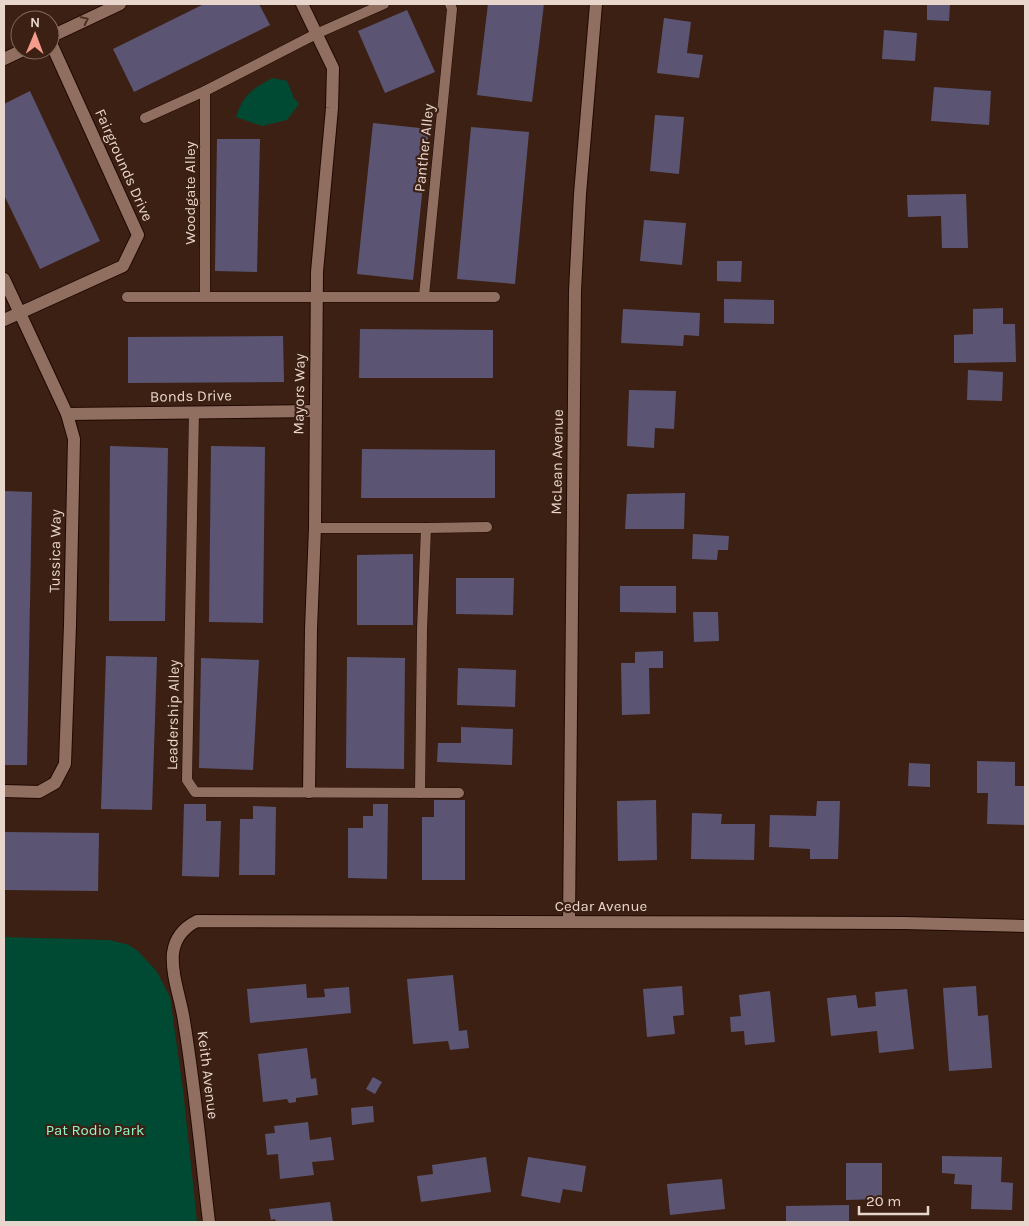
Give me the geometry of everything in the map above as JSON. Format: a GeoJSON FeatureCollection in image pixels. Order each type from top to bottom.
{"type":"FeatureCollection","features":[{"type":"Feature","properties":{"kind":"street","name":"Fairgrounds Drive"},"geometry":{"type":"LineString","coordinates":[[60,34],[120,4]]}},
{"type":"Feature","properties":{"kind":"street","name":"Mayors Way"},"geometry":{"type":"LineString","coordinates":[[302,4],[333,68],[332,108],[317,272],[315,528],[311,629],[309,792]]}},
{"type":"Feature","properties":{"kind":"street","name":"McLean Avenue"},"geometry":{"type":"LineString","coordinates":[[569,922],[575,291],[580,194],[596,4]]}},
{"type":"Feature","properties":{"kind":"street","name":"Fairgrounds Drive"},"geometry":{"type":"LineString","coordinates":[[4,320],[122,266],[138,235],[59,60]]}},
{"type":"Feature","properties":{"kind":"street","name":"Tussica Way"},"geometry":{"type":"LineString","coordinates":[[4,279],[67,414],[74,440],[70,625],[64,764],[55,783],[39,792],[4,791]]}},
{"type":"Feature","properties":{"kind":"street","name":"Bonds Drive"},"geometry":{"type":"LineString","coordinates":[[67,414],[315,411]]}},
{"type":"Feature","properties":{"kind":"street","name":"Cedar Avenue"},"geometry":{"type":"LineString","coordinates":[[180,934],[185,928],[197,921],[204,920],[904,923],[1025,926]]}},
{"type":"Feature","properties":{"kind":"street","name":"Keith Avenue"},"geometry":{"type":"LineString","coordinates":[[180,934],[174,947],[173,962],[184,1019],[209,1222]]}},
{"type":"Feature","properties":{"kind":"lane"},"geometry":{"type":"LineString","coordinates":[[145,118],[205,91],[316,34],[384,4]]}},
{"type":"Feature","properties":{"kind":"lane","name":"Panther Alley"},"geometry":{"type":"LineString","coordinates":[[424,296],[452,9],[450,4]]}},
{"type":"Feature","properties":{"kind":"lane","name":"Woodgate Alley"},"geometry":{"type":"LineString","coordinates":[[205,91],[205,296]]}},
{"type":"Feature","properties":{"kind":"lane"},"geometry":{"type":"LineString","coordinates":[[127,297],[495,296]]}},
{"type":"Feature","properties":{"kind":"lane","name":"Leadership Alley"},"geometry":{"type":"LineString","coordinates":[[194,412],[186,780],[195,792],[459,793]]}},
{"type":"Feature","properties":{"kind":"lane"},"geometry":{"type":"LineString","coordinates":[[315,528],[487,527]]}},
{"type":"Feature","properties":{"kind":"lane"},"geometry":{"type":"LineString","coordinates":[[420,793],[422,630],[426,528]]}},
{"type":"Feature","properties":{"kind":"green space"},"geometry":{"type":"Polygon","coordinates":[[[273,78],[287,81],[294,98],[299,104],[287,120],[262,126],[236,117],[242,103],[250,93],[273,78]]]}},
{"type":"Feature","properties":{"kind":"green space","name":"Pat Rodio Park"},"geometry":{"type":"Polygon","coordinates":[[[4,937],[110,940],[129,945],[138,951],[157,972],[170,997],[183,1090],[197,1222],[4,1222],[4,937]]]}},
{"type":"Feature","properties":{"kind":"building"},"geometry":{"type":"Polygon","coordinates":[[[204,4],[259,4],[270,25],[134,92],[113,49],[204,4]]]}},
{"type":"Feature","properties":{"kind":"building"},"geometry":{"type":"Polygon","coordinates":[[[488,4],[544,4],[532,102],[477,95],[488,4]]]}},
{"type":"Feature","properties":{"kind":"building"},"geometry":{"type":"Polygon","coordinates":[[[927,4],[950,4],[949,21],[927,20],[927,4]]]}},
{"type":"Feature","properties":{"kind":"building"},"geometry":{"type":"Polygon","coordinates":[[[407,10],[435,72],[385,93],[358,31],[407,10]]]}},
{"type":"Feature","properties":{"kind":"building"},"geometry":{"type":"Polygon","coordinates":[[[664,18],[691,22],[687,53],[703,55],[699,78],[657,73],[664,18]]]}},
{"type":"Feature","properties":{"kind":"building"},"geometry":{"type":"Polygon","coordinates":[[[884,30],[917,33],[915,61],[882,59],[884,30]]]}},
{"type":"Feature","properties":{"kind":"building"},"geometry":{"type":"Polygon","coordinates":[[[934,87],[991,91],[989,125],[931,121],[934,87]]]}},
{"type":"Feature","properties":{"kind":"building"},"geometry":{"type":"Polygon","coordinates":[[[30,91],[100,241],[40,269],[4,195],[4,104],[30,91]]]}},
{"type":"Feature","properties":{"kind":"building"},"geometry":{"type":"Polygon","coordinates":[[[655,115],[684,117],[679,174],[650,171],[655,115]]]}},
{"type":"Feature","properties":{"kind":"building"},"geometry":{"type":"Polygon","coordinates":[[[373,123],[429,129],[413,280],[357,274],[373,123]]]}},
{"type":"Feature","properties":{"kind":"building"},"geometry":{"type":"Polygon","coordinates":[[[471,127],[529,132],[515,284],[457,279],[471,127]]]}},
{"type":"Feature","properties":{"kind":"building"},"geometry":{"type":"Polygon","coordinates":[[[217,139],[260,139],[257,272],[215,271],[217,139]]]}},
{"type":"Feature","properties":{"kind":"building"},"geometry":{"type":"Polygon","coordinates":[[[966,194],[968,248],[942,248],[941,216],[908,217],[907,195],[966,194]]]}},
{"type":"Feature","properties":{"kind":"building"},"geometry":{"type":"Polygon","coordinates":[[[644,220],[686,223],[682,265],[640,261],[644,220]]]}},
{"type":"Feature","properties":{"kind":"building"},"geometry":{"type":"Polygon","coordinates":[[[717,261],[742,261],[741,282],[717,281],[717,261]]]}},
{"type":"Feature","properties":{"kind":"building"},"geometry":{"type":"Polygon","coordinates":[[[724,299],[774,300],[774,324],[724,323],[724,299]]]}},
{"type":"Feature","properties":{"kind":"building"},"geometry":{"type":"Polygon","coordinates":[[[1003,308],[1003,324],[1015,324],[1016,362],[954,363],[954,335],[973,334],[973,309],[1003,308]]]}},
{"type":"Feature","properties":{"kind":"building"},"geometry":{"type":"Polygon","coordinates":[[[623,309],[700,313],[699,336],[684,335],[683,346],[621,343],[623,309]]]}},
{"type":"Feature","properties":{"kind":"building"},"geometry":{"type":"Polygon","coordinates":[[[360,329],[493,330],[493,378],[359,378],[360,329]]]}},
{"type":"Feature","properties":{"kind":"building"},"geometry":{"type":"Polygon","coordinates":[[[283,336],[284,382],[128,383],[128,337],[283,336]]]}},
{"type":"Feature","properties":{"kind":"building"},"geometry":{"type":"Polygon","coordinates":[[[968,370],[1003,372],[1002,401],[967,400],[968,370]]]}},
{"type":"Feature","properties":{"kind":"building"},"geometry":{"type":"Polygon","coordinates":[[[629,390],[676,391],[674,429],[655,428],[654,448],[627,446],[629,390]]]}},
{"type":"Feature","properties":{"kind":"building"},"geometry":{"type":"Polygon","coordinates":[[[110,446],[168,448],[165,621],[109,621],[110,446]]]}},
{"type":"Feature","properties":{"kind":"building"},"geometry":{"type":"Polygon","coordinates":[[[211,446],[265,447],[263,623],[209,622],[211,446]]]}},
{"type":"Feature","properties":{"kind":"building"},"geometry":{"type":"Polygon","coordinates":[[[362,449],[495,450],[495,498],[361,498],[362,449]]]}},
{"type":"Feature","properties":{"kind":"building"},"geometry":{"type":"Polygon","coordinates":[[[4,491],[32,492],[27,765],[4,765],[4,491]]]}},
{"type":"Feature","properties":{"kind":"building"},"geometry":{"type":"Polygon","coordinates":[[[685,493],[684,529],[625,529],[627,494],[685,493]]]}},
{"type":"Feature","properties":{"kind":"building"},"geometry":{"type":"Polygon","coordinates":[[[693,534],[729,536],[728,550],[718,550],[717,560],[692,559],[693,534]]]}},
{"type":"Feature","properties":{"kind":"building"},"geometry":{"type":"Polygon","coordinates":[[[413,554],[413,625],[357,625],[357,555],[413,554]]]}},
{"type":"Feature","properties":{"kind":"building"},"geometry":{"type":"Polygon","coordinates":[[[456,578],[514,578],[513,615],[456,614],[456,578]]]}},
{"type":"Feature","properties":{"kind":"building"},"geometry":{"type":"Polygon","coordinates":[[[620,586],[676,586],[676,613],[620,612],[620,586]]]}},
{"type":"Feature","properties":{"kind":"building"},"geometry":{"type":"Polygon","coordinates":[[[693,612],[718,612],[719,641],[694,642],[693,612]]]}},
{"type":"Feature","properties":{"kind":"building"},"geometry":{"type":"Polygon","coordinates":[[[663,651],[663,668],[649,668],[650,714],[622,715],[621,663],[635,663],[635,652],[663,651]]]}},
{"type":"Feature","properties":{"kind":"building"},"geometry":{"type":"Polygon","coordinates":[[[106,656],[157,657],[152,810],[101,809],[106,656]]]}},
{"type":"Feature","properties":{"kind":"building"},"geometry":{"type":"Polygon","coordinates":[[[347,657],[405,658],[404,769],[346,768],[347,657]]]}},
{"type":"Feature","properties":{"kind":"building"},"geometry":{"type":"Polygon","coordinates":[[[201,658],[259,660],[253,770],[199,768],[201,658]]]}},
{"type":"Feature","properties":{"kind":"building"},"geometry":{"type":"Polygon","coordinates":[[[458,668],[516,670],[515,707],[457,705],[458,668]]]}},
{"type":"Feature","properties":{"kind":"building"},"geometry":{"type":"Polygon","coordinates":[[[461,727],[513,729],[512,765],[437,762],[438,743],[461,743],[461,727]]]}},
{"type":"Feature","properties":{"kind":"building"},"geometry":{"type":"Polygon","coordinates":[[[977,761],[1015,762],[1015,786],[1025,786],[1025,825],[987,824],[988,793],[977,793],[977,761]]]}},
{"type":"Feature","properties":{"kind":"building"},"geometry":{"type":"Polygon","coordinates":[[[909,763],[930,764],[930,787],[908,786],[909,763]]]}},
{"type":"Feature","properties":{"kind":"building"},"geometry":{"type":"Polygon","coordinates":[[[434,800],[465,800],[465,880],[422,880],[422,817],[434,817],[434,800]]]}},
{"type":"Feature","properties":{"kind":"building"},"geometry":{"type":"Polygon","coordinates":[[[656,800],[657,860],[618,861],[617,801],[656,800]]]}},
{"type":"Feature","properties":{"kind":"building"},"geometry":{"type":"Polygon","coordinates":[[[817,801],[840,801],[838,859],[810,859],[810,849],[769,847],[770,815],[816,816],[817,801]]]}},
{"type":"Feature","properties":{"kind":"building"},"geometry":{"type":"Polygon","coordinates":[[[184,804],[206,804],[206,821],[221,821],[219,877],[182,876],[184,804]]]}},
{"type":"Feature","properties":{"kind":"building"},"geometry":{"type":"Polygon","coordinates":[[[373,804],[388,804],[387,879],[348,878],[348,828],[363,828],[363,816],[373,816],[373,804]]]}},
{"type":"Feature","properties":{"kind":"building"},"geometry":{"type":"Polygon","coordinates":[[[253,806],[276,807],[275,875],[239,875],[240,819],[253,819],[253,806]]]}},
{"type":"Feature","properties":{"kind":"building"},"geometry":{"type":"Polygon","coordinates":[[[692,813],[722,814],[721,824],[755,824],[754,860],[691,859],[692,813]]]}},
{"type":"Feature","properties":{"kind":"building"},"geometry":{"type":"Polygon","coordinates":[[[4,832],[99,833],[98,891],[4,890],[4,832]]]}},
{"type":"Feature","properties":{"kind":"building"},"geometry":{"type":"Polygon","coordinates":[[[453,975],[459,1031],[467,1030],[469,1048],[450,1050],[448,1041],[413,1044],[407,979],[453,975]]]}},
{"type":"Feature","properties":{"kind":"building"},"geometry":{"type":"Polygon","coordinates":[[[306,984],[307,998],[325,997],[324,989],[349,987],[351,1013],[250,1023],[247,989],[306,984]]]}},
{"type":"Feature","properties":{"kind":"building"},"geometry":{"type":"Polygon","coordinates":[[[682,986],[684,1015],[673,1016],[675,1034],[647,1037],[643,989],[682,986]]]}},
{"type":"Feature","properties":{"kind":"building"},"geometry":{"type":"Polygon","coordinates":[[[976,986],[978,1016],[988,1015],[992,1068],[949,1071],[943,988],[976,986]]]}},
{"type":"Feature","properties":{"kind":"building"},"geometry":{"type":"Polygon","coordinates":[[[907,989],[914,1049],[879,1053],[877,1031],[831,1036],[827,998],[856,995],[858,1008],[876,1006],[875,992],[907,989]]]}},
{"type":"Feature","properties":{"kind":"building"},"geometry":{"type":"Polygon","coordinates":[[[770,991],[775,1042],[745,1045],[744,1031],[731,1032],[730,1017],[741,1016],[739,995],[770,991]]]}},
{"type":"Feature","properties":{"kind":"building"},"geometry":{"type":"Polygon","coordinates":[[[307,1048],[311,1079],[316,1078],[318,1095],[296,1098],[296,1102],[289,1103],[287,1099],[263,1102],[258,1054],[307,1048]]]}},
{"type":"Feature","properties":{"kind":"building"},"geometry":{"type":"Polygon","coordinates":[[[373,1077],[382,1082],[375,1094],[366,1089],[373,1077]]]}},
{"type":"Feature","properties":{"kind":"building"},"geometry":{"type":"Polygon","coordinates":[[[373,1106],[374,1122],[352,1125],[351,1108],[373,1106]]]}},
{"type":"Feature","properties":{"kind":"building"},"geometry":{"type":"Polygon","coordinates":[[[308,1122],[310,1140],[331,1137],[334,1160],[312,1162],[314,1175],[280,1179],[278,1154],[267,1155],[265,1134],[275,1133],[274,1126],[308,1122]]]}},
{"type":"Feature","properties":{"kind":"building"},"geometry":{"type":"Polygon","coordinates":[[[942,1156],[1002,1157],[1001,1182],[1013,1183],[1012,1210],[971,1209],[972,1185],[954,1184],[955,1174],[942,1173],[942,1156]]]}},
{"type":"Feature","properties":{"kind":"building"},"geometry":{"type":"Polygon","coordinates":[[[486,1157],[491,1192],[421,1202],[417,1176],[433,1174],[432,1165],[486,1157]]]}},
{"type":"Feature","properties":{"kind":"building"},"geometry":{"type":"Polygon","coordinates":[[[528,1157],[586,1166],[582,1192],[563,1189],[560,1203],[521,1196],[528,1157]]]}},
{"type":"Feature","properties":{"kind":"building"},"geometry":{"type":"Polygon","coordinates":[[[846,1163],[882,1163],[882,1199],[846,1200],[846,1163]]]}},
{"type":"Feature","properties":{"kind":"building"},"geometry":{"type":"Polygon","coordinates":[[[722,1179],[725,1209],[670,1215],[667,1184],[722,1179]]]}},
{"type":"Feature","properties":{"kind":"building"},"geometry":{"type":"Polygon","coordinates":[[[330,1202],[333,1222],[276,1222],[275,1219],[271,1220],[269,1209],[330,1202]]]}},
{"type":"Feature","properties":{"kind":"building"},"geometry":{"type":"Polygon","coordinates":[[[849,1205],[849,1222],[786,1222],[786,1206],[849,1205]]]}}]}
